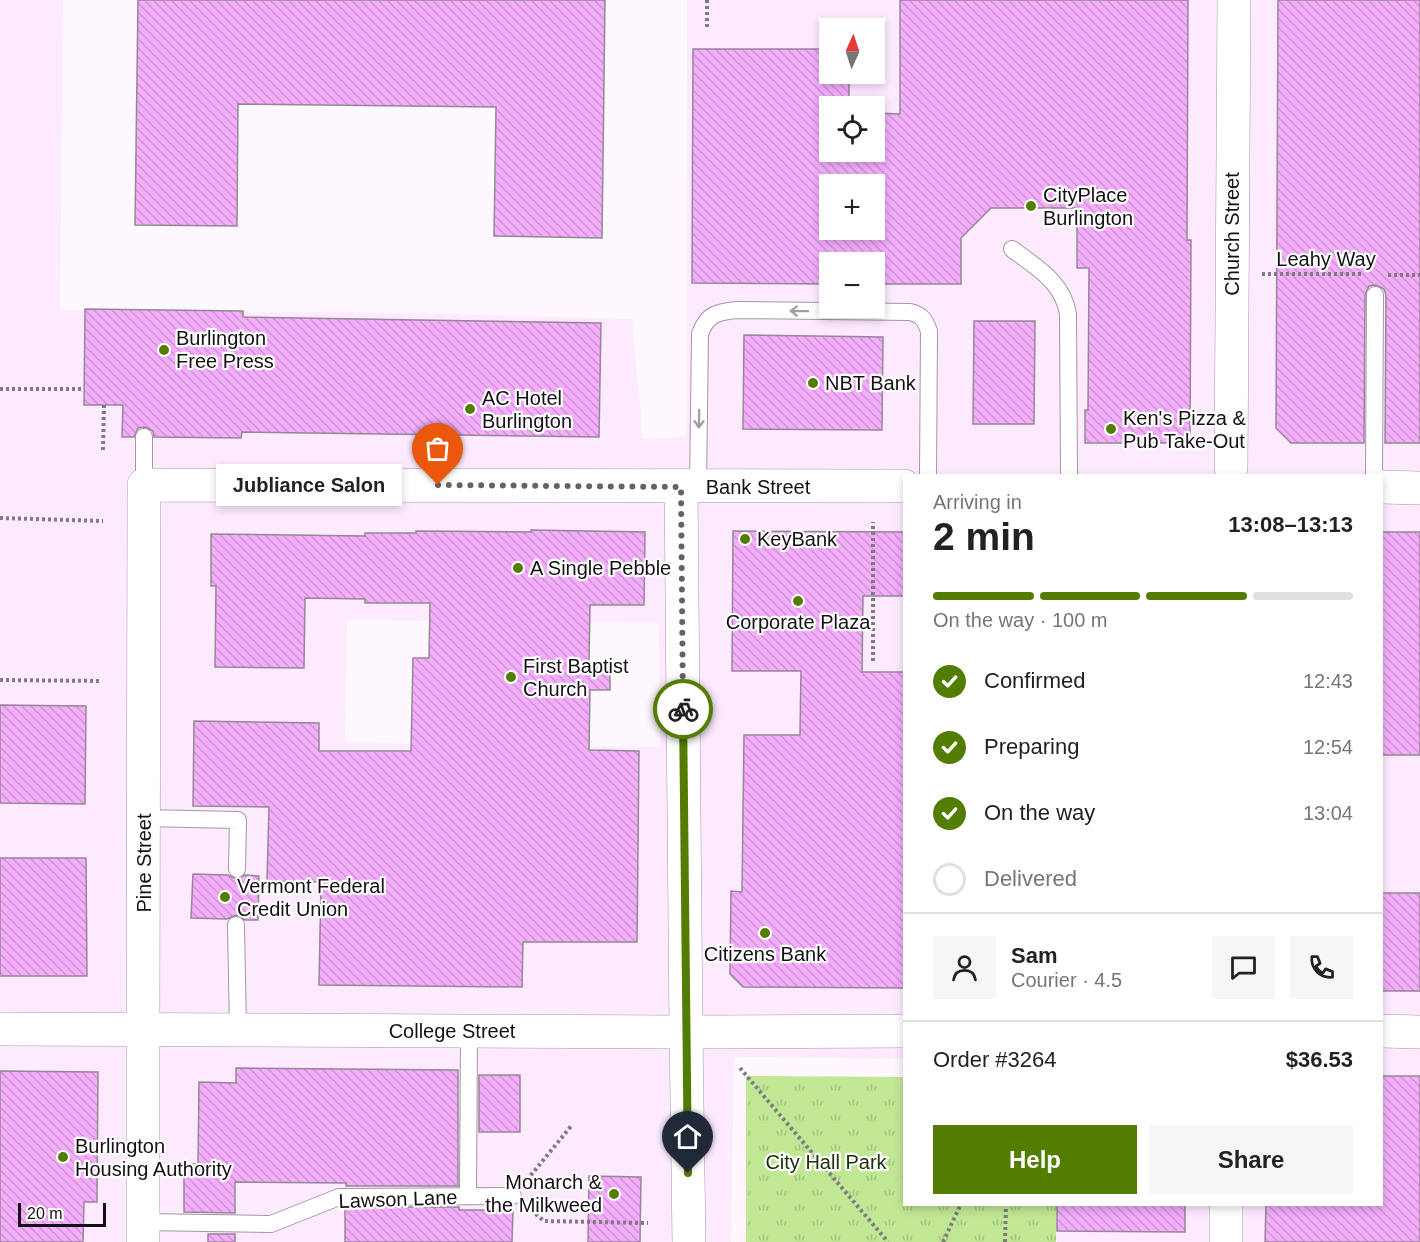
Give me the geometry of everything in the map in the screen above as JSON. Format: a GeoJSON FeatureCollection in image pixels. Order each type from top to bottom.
{"type":"FeatureCollection","features":[{"type":"Feature","properties":{"kind":"street","name":"Church Street"},"geometry":{"type":"LineString","coordinates":[[1231,468],[1234,0]]}},
{"type":"Feature","properties":{"kind":"street","name":"Bank Street"},"geometry":{"type":"LineString","coordinates":[[144,484],[903,486]]}},
{"type":"Feature","properties":{"kind":"street","name":"Pine Street"},"geometry":{"type":"LineString","coordinates":[[143,1232],[144,484]]}},
{"type":"Feature","properties":{"kind":"street"},"geometry":{"type":"LineString","coordinates":[[689,487],[686,1032],[689,1242]]}},
{"type":"Feature","properties":{"kind":"street"},"geometry":{"type":"LineString","coordinates":[[1383,487],[1420,488]]}},
{"type":"Feature","properties":{"kind":"street","name":"College Street"},"geometry":{"type":"LineString","coordinates":[[0,1029],[903,1031]]}},
{"type":"Feature","properties":{"kind":"street"},"geometry":{"type":"LineString","coordinates":[[1383,1031],[1420,1032]]}},
{"type":"Feature","properties":{"kind":"street"},"geometry":{"type":"LineString","coordinates":[[1226,1206],[1226,1242]]}},
{"type":"Feature","properties":{"kind":"lane"},"geometry":{"type":"LineString","coordinates":[[1012,249],[1050,278],[1066,302],[1069,474]]}},
{"type":"Feature","properties":{"kind":"lane"},"geometry":{"type":"LineString","coordinates":[[1374,474],[1375,295]]}},
{"type":"Feature","properties":{"kind":"lane"},"geometry":{"type":"LineString","coordinates":[[689,487],[700,334],[704,324],[712,315],[737,310],[910,312],[920,315],[926,322],[928,332],[928,474]]}},
{"type":"Feature","properties":{"kind":"lane"},"geometry":{"type":"LineString","coordinates":[[144,437],[144,484]]}},
{"type":"Feature","properties":{"kind":"lane"},"geometry":{"type":"LineString","coordinates":[[144,818],[238,820],[237,870]]}},
{"type":"Feature","properties":{"kind":"lane"},"geometry":{"type":"LineString","coordinates":[[236,925],[238,1030]]}},
{"type":"Feature","properties":{"kind":"lane"},"geometry":{"type":"LineString","coordinates":[[468,1196],[469,1031]]}},
{"type":"Feature","properties":{"kind":"lane","name":"Lawson Lane"},"geometry":{"type":"LineString","coordinates":[[143,1232],[271,1224],[339,1197],[513,1196]]}},
{"type":"Feature","properties":{"kind":"path"},"geometry":{"type":"LineString","coordinates":[[707,0],[707,27]]}},
{"type":"Feature","properties":{"kind":"path","name":"Leahy Way"},"geometry":{"type":"LineString","coordinates":[[1232,273],[1363,274]]}},
{"type":"Feature","properties":{"kind":"path","name":"Leahy Way"},"geometry":{"type":"LineString","coordinates":[[1386,275],[1420,275]]}},
{"type":"Feature","properties":{"kind":"path"},"geometry":{"type":"LineString","coordinates":[[0,389],[84,389]]}},
{"type":"Feature","properties":{"kind":"path"},"geometry":{"type":"LineString","coordinates":[[103,450],[104,405]]}},
{"type":"Feature","properties":{"kind":"path"},"geometry":{"type":"LineString","coordinates":[[0,518],[103,521]]}},
{"type":"Feature","properties":{"kind":"path"},"geometry":{"type":"LineString","coordinates":[[873,522],[873,661]]}},
{"type":"Feature","properties":{"kind":"path"},"geometry":{"type":"LineString","coordinates":[[0,680],[101,681]]}},
{"type":"Feature","properties":{"kind":"path"},"geometry":{"type":"LineString","coordinates":[[740,1068],[888,1242]]}},
{"type":"Feature","properties":{"kind":"path"},"geometry":{"type":"LineString","coordinates":[[536,1169],[572,1125]]}},
{"type":"Feature","properties":{"kind":"path"},"geometry":{"type":"LineString","coordinates":[[513,1196],[544,1221],[648,1223]]}},
{"type":"Feature","properties":{"kind":"path"},"geometry":{"type":"LineString","coordinates":[[943,1242],[960,1206]]}},
{"type":"Feature","properties":{"kind":"path"},"geometry":{"type":"LineString","coordinates":[[1005,1242],[1006,1206]]}},
{"type":"Feature","properties":{"kind":"shaded area"},"geometry":{"type":"Polygon","coordinates":[[[0,0],[63,0],[60,310],[413,313],[632,319],[643,439],[686,437],[687,0],[1420,0],[1420,1242],[1057,1242],[1057,1206],[1383,1206],[1383,474],[903,474],[903,1059],[734,1057],[731,1242],[0,1242],[0,0]],[[347,620],[345,743],[660,747],[659,623],[347,620]]]}},
{"type":"Feature","properties":{"kind":"green space","name":"City Hall Park"},"geometry":{"type":"Polygon","coordinates":[[[746,1076],[903,1077],[903,1206],[1057,1206],[1056,1242],[746,1242],[746,1076]]]}},
{"type":"Feature","properties":{"kind":"building"},"geometry":{"type":"Polygon","coordinates":[[[138,0],[605,0],[602,238],[494,236],[496,107],[238,104],[237,226],[135,225],[138,0]]]}},
{"type":"Feature","properties":{"kind":"building"},"geometry":{"type":"Polygon","coordinates":[[[900,0],[1188,0],[1187,240],[1191,240],[1190,443],[1085,443],[1085,410],[1088,410],[1089,268],[1077,268],[1077,208],[991,208],[961,238],[961,284],[885,284],[885,252],[819,252],[819,284],[692,283],[693,49],[819,49],[819,84],[849,84],[849,96],[819,96],[819,162],[885,162],[885,113],[900,114],[900,0]]]}},
{"type":"Feature","properties":{"kind":"building"},"geometry":{"type":"Polygon","coordinates":[[[1278,0],[1420,0],[1420,443],[1385,443],[1386,295],[1384,289],[1376,285],[1369,286],[1365,295],[1364,443],[1291,443],[1276,428],[1278,0]]]}},
{"type":"Feature","properties":{"kind":"building"},"geometry":{"type":"Polygon","coordinates":[[[85,309],[243,311],[243,317],[601,323],[599,437],[242,432],[241,438],[154,437],[153,431],[145,427],[138,428],[134,437],[122,437],[123,405],[84,405],[85,309]]]}},
{"type":"Feature","properties":{"kind":"building"},"geometry":{"type":"Polygon","coordinates":[[[974,321],[1035,321],[1034,424],[973,424],[974,321]]]}},
{"type":"Feature","properties":{"kind":"building","name":"NBT Bank"},"geometry":{"type":"Polygon","coordinates":[[[744,335],[883,337],[882,430],[743,429],[744,335]]]}},
{"type":"Feature","properties":{"kind":"building"},"geometry":{"type":"Polygon","coordinates":[[[531,530],[645,532],[644,605],[590,605],[589,663],[610,663],[610,690],[590,690],[589,750],[639,751],[637,942],[523,942],[522,987],[319,985],[321,882],[267,881],[269,807],[193,806],[194,721],[319,723],[319,751],[411,751],[413,658],[429,658],[430,603],[365,603],[365,599],[305,598],[304,668],[215,667],[216,586],[211,586],[211,534],[365,536],[365,533],[416,533],[416,531],[531,532],[531,530]]]}},
{"type":"Feature","properties":{"kind":"building"},"geometry":{"type":"Polygon","coordinates":[[[733,531],[903,532],[903,596],[863,596],[862,672],[903,672],[903,988],[743,987],[730,974],[731,891],[742,892],[744,735],[800,735],[801,671],[732,671],[733,531]]]}},
{"type":"Feature","properties":{"kind":"building"},"geometry":{"type":"Polygon","coordinates":[[[1383,532],[1420,532],[1420,755],[1383,755],[1383,532]]]}},
{"type":"Feature","properties":{"kind":"building"},"geometry":{"type":"Polygon","coordinates":[[[0,705],[86,706],[85,804],[0,803],[0,705]]]}},
{"type":"Feature","properties":{"kind":"building"},"geometry":{"type":"Polygon","coordinates":[[[0,858],[86,858],[87,976],[0,976],[0,858]]]}},
{"type":"Feature","properties":{"kind":"building"},"geometry":{"type":"Polygon","coordinates":[[[193,874],[228,875],[236,879],[245,875],[259,876],[258,920],[245,920],[236,915],[227,919],[191,918],[193,874]]]}},
{"type":"Feature","properties":{"kind":"building"},"geometry":{"type":"Polygon","coordinates":[[[1383,893],[1420,893],[1420,991],[1383,991],[1383,893]]]}},
{"type":"Feature","properties":{"kind":"building"},"geometry":{"type":"Polygon","coordinates":[[[236,1068],[458,1070],[458,1186],[346,1186],[346,1183],[235,1182],[235,1213],[184,1212],[184,1164],[198,1164],[199,1082],[236,1083],[236,1068]]]}},
{"type":"Feature","properties":{"kind":"building","name":"Burlington Housing Authority"},"geometry":{"type":"Polygon","coordinates":[[[0,1071],[98,1072],[97,1202],[84,1202],[83,1242],[0,1242],[0,1071]]]}},
{"type":"Feature","properties":{"kind":"building"},"geometry":{"type":"Polygon","coordinates":[[[479,1075],[520,1075],[520,1132],[479,1132],[479,1075]]]}},
{"type":"Feature","properties":{"kind":"building"},"geometry":{"type":"Polygon","coordinates":[[[1383,1076],[1420,1076],[1420,1242],[1265,1242],[1266,1206],[1383,1206],[1383,1076]]]}},
{"type":"Feature","properties":{"kind":"building"},"geometry":{"type":"Polygon","coordinates":[[[589,1176],[641,1177],[640,1242],[588,1242],[589,1176]]]}},
{"type":"Feature","properties":{"kind":"building"},"geometry":{"type":"Polygon","coordinates":[[[1057,1206],[1185,1206],[1185,1232],[1057,1231],[1057,1206]]]}},
{"type":"Feature","properties":{"kind":"building"},"geometry":{"type":"Polygon","coordinates":[[[345,1207],[459,1207],[459,1210],[513,1210],[512,1242],[345,1242],[345,1207]]]}},
{"type":"Feature","properties":{"kind":"building"},"geometry":{"type":"Polygon","coordinates":[[[208,1234],[235,1234],[235,1242],[208,1242],[208,1234]]]}},
{"type":"Feature","properties":{"kind":"way so far"},"geometry":{"type":"LineString","coordinates":[[438,485],[681,487],[683,709]]}},
{"type":"Feature","properties":{"kind":"place","name":"CityPlace Burlington"},"geometry":{"type":"Point","coordinates":[1031,206]}},
{"type":"Feature","properties":{"kind":"place","name":"Burlington Free Press"},"geometry":{"type":"Point","coordinates":[164,350]}},
{"type":"Feature","properties":{"kind":"place","name":"NBT Bank"},"geometry":{"type":"Point","coordinates":[813,383]}},
{"type":"Feature","properties":{"kind":"place","name":"AC Hotel Burlington"},"geometry":{"type":"Point","coordinates":[470,409]}},
{"type":"Feature","properties":{"kind":"place","name":"Ken's Pizza & Pub Take-Out"},"geometry":{"type":"Point","coordinates":[1111,429]}},
{"type":"Feature","properties":{"kind":"place","name":"Jubliance Salon"},"geometry":{"type":"Point","coordinates":[438,485]}},
{"type":"Feature","properties":{"kind":"place","name":"KeyBank"},"geometry":{"type":"Point","coordinates":[745,539]}},
{"type":"Feature","properties":{"kind":"place","name":"A Single Pebble"},"geometry":{"type":"Point","coordinates":[518,568]}},
{"type":"Feature","properties":{"kind":"place","name":"Corporate Plaza"},"geometry":{"type":"Point","coordinates":[798,601]}},
{"type":"Feature","properties":{"kind":"place","name":"First Baptist Church"},"geometry":{"type":"Point","coordinates":[511,677]}},
{"type":"Feature","properties":{"kind":"place","name":"Vermont Federal Credit Union"},"geometry":{"type":"Point","coordinates":[225,897]}},
{"type":"Feature","properties":{"kind":"place","name":"Citizens Bank"},"geometry":{"type":"Point","coordinates":[765,933]}},
{"type":"Feature","properties":{"kind":"place","name":"Burlington Housing Authority"},"geometry":{"type":"Point","coordinates":[63,1157]}},
{"type":"Feature","properties":{"kind":"place","name":"Monarch & the Milkweed"},"geometry":{"type":"Point","coordinates":[614,1194]}},
{"type":"Feature","properties":{"kind":"route"},"geometry":{"type":"LineString","coordinates":[[683,709],[688,1173]]}}]}
